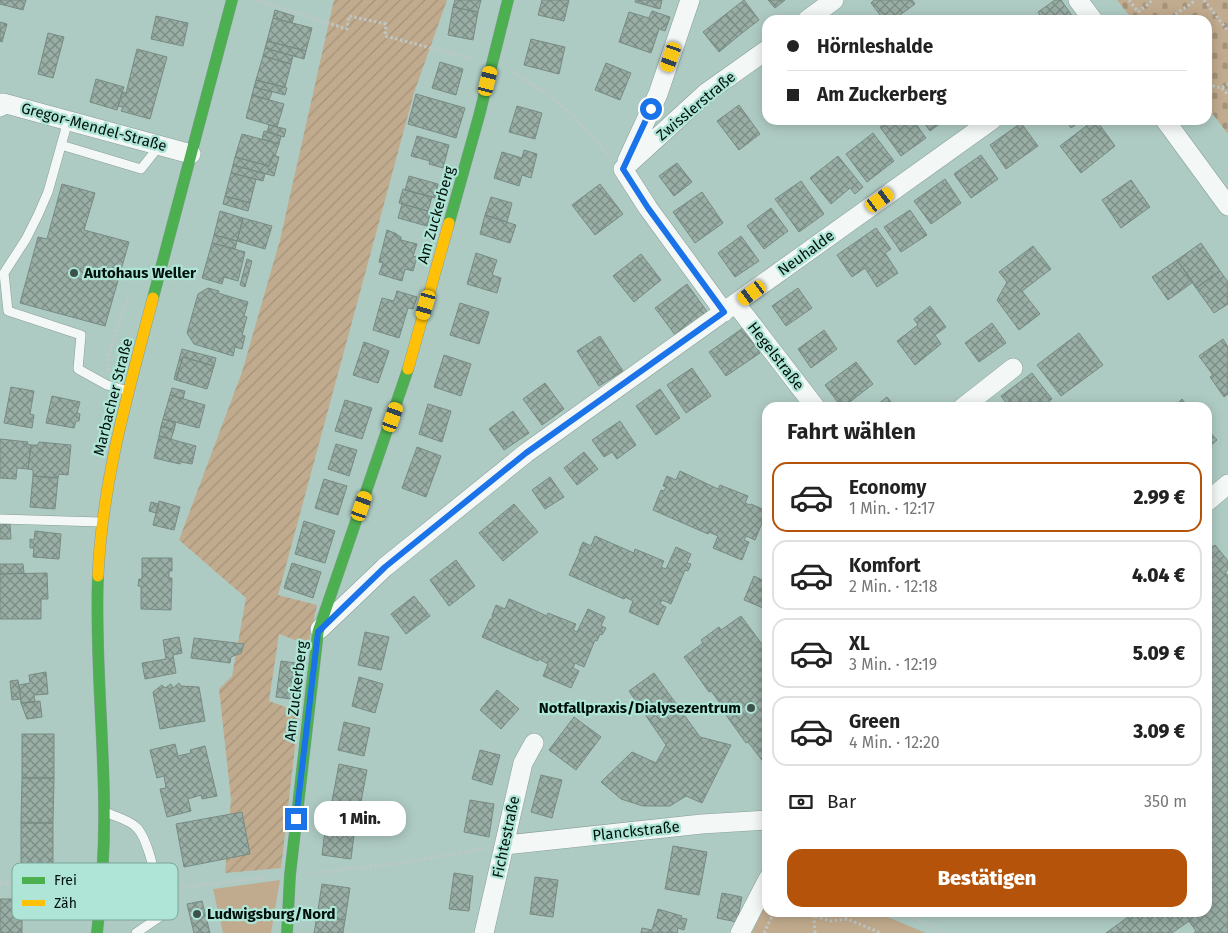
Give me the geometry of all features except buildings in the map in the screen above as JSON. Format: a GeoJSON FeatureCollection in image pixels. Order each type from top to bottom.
{"type":"FeatureCollection","features":[{"type":"Feature","properties":{"kind":"street","name":"Marbacher Straße"},"geometry":{"type":"LineString","coordinates":[[103,863],[105,811],[98,580],[102,522],[115,448],[128,391],[232,0]]}},
{"type":"Feature","properties":{"kind":"street","name":"Am Zuckerberg"},"geometry":{"type":"LineString","coordinates":[[287,933],[290,875],[318,632],[405,381],[479,116],[508,0]]}},
{"type":"Feature","properties":{"kind":"street"},"geometry":{"type":"LineString","coordinates":[[690,0],[658,94],[623,169],[648,208],[730,308]]}},
{"type":"Feature","properties":{"kind":"street"},"geometry":{"type":"LineString","coordinates":[[814,15],[834,0]]}},
{"type":"Feature","properties":{"kind":"street"},"geometry":{"type":"LineString","coordinates":[[1078,0],[1089,15]]}},
{"type":"Feature","properties":{"kind":"street","name":"Zwisslerstraße"},"geometry":{"type":"LineString","coordinates":[[623,169],[706,93],[762,53]]}},
{"type":"Feature","properties":{"kind":"street","name":"Gregor-Mendel-Straße"},"geometry":{"type":"LineString","coordinates":[[0,107],[3,102],[191,154]]}},
{"type":"Feature","properties":{"kind":"street","name":"Neuhalde"},"geometry":{"type":"LineString","coordinates":[[318,632],[385,567],[526,453],[985,125]]}},
{"type":"Feature","properties":{"kind":"street"},"geometry":{"type":"LineString","coordinates":[[1169,125],[1228,206]]}},
{"type":"Feature","properties":{"kind":"street","name":"Hegelstraße"},"geometry":{"type":"LineString","coordinates":[[730,308],[811,402]]}},
{"type":"Feature","properties":{"kind":"street"},"geometry":{"type":"LineString","coordinates":[[970,402],[1013,368]]}},
{"type":"Feature","properties":{"kind":"street"},"geometry":{"type":"LineString","coordinates":[[1212,498],[1228,484]]}},
{"type":"Feature","properties":{"kind":"street","name":"Fichtestraße"},"geometry":{"type":"LineString","coordinates":[[484,933],[523,763],[534,743]]}},
{"type":"Feature","properties":{"kind":"street","name":"Planckstraße"},"geometry":{"type":"LineString","coordinates":[[505,846],[702,824],[762,820]]}},
{"type":"Feature","properties":{"kind":"street"},"geometry":{"type":"LineString","coordinates":[[740,933],[762,891]]}},
{"type":"Feature","properties":{"kind":"street","name":"Marbacher Straße"},"geometry":{"type":"LineString","coordinates":[[97,933],[98,920]]}},
{"type":"Feature","properties":{"kind":"lane"},"geometry":{"type":"LineString","coordinates":[[68,120],[48,192],[26,239],[4,273],[8,311],[81,334],[78,369],[107,385],[128,391]]}},
{"type":"Feature","properties":{"kind":"lane"},"geometry":{"type":"LineString","coordinates":[[61,145],[141,169],[160,145]]}},
{"type":"Feature","properties":{"kind":"lane"},"geometry":{"type":"LineString","coordinates":[[0,520],[102,522]]}},
{"type":"Feature","properties":{"kind":"lane"},"geometry":{"type":"LineString","coordinates":[[105,811],[136,827],[148,848],[152,863]]}},
{"type":"Feature","properties":{"kind":"lane"},"geometry":{"type":"LineString","coordinates":[[136,933],[155,920]]}},
{"type":"Feature","properties":{"kind":"path"},"geometry":{"type":"LineString","coordinates":[[255,0],[347,29],[349,16],[386,24],[384,36],[492,64],[520,76],[548,94],[576,118],[608,156],[623,169]]}},
{"type":"Feature","properties":{"kind":"path"},"geometry":{"type":"LineString","coordinates":[[1129,0],[1138,12],[1153,0]]}},
{"type":"Feature","properties":{"kind":"path"},"geometry":{"type":"LineString","coordinates":[[1174,15],[1196,0]]}},
{"type":"Feature","properties":{"kind":"path"},"geometry":{"type":"LineString","coordinates":[[1204,0],[1228,31]]}},
{"type":"Feature","properties":{"kind":"path"},"geometry":{"type":"LineString","coordinates":[[1222,88],[1228,84]]}},
{"type":"Feature","properties":{"kind":"path"},"geometry":{"type":"LineString","coordinates":[[1212,85],[1222,88],[1228,95]]}},
{"type":"Feature","properties":{"kind":"path"},"geometry":{"type":"LineString","coordinates":[[178,889],[395,864],[505,846]]}},
{"type":"Feature","properties":{"kind":"path"},"geometry":{"type":"LineString","coordinates":[[764,933],[772,917]]}},
{"type":"Feature","properties":{"kind":"path"},"geometry":{"type":"LineString","coordinates":[[814,933],[814,917],[831,921],[847,919],[881,933]]}},
{"type":"Feature","properties":{"kind":"path"},"geometry":{"type":"LineString","coordinates":[[910,917],[945,933]]}},
{"type":"Feature","properties":{"kind":"path"},"geometry":{"type":"LineString","coordinates":[[868,933],[870,928]]}},
{"type":"Feature","properties":{"kind":"green space"},"geometry":{"type":"Polygon","coordinates":[[[334,0],[447,0],[414,93],[278,595],[317,605],[308,645],[279,634],[269,701],[299,712],[281,868],[225,873],[231,799],[219,689],[232,676],[246,598],[179,540],[242,372],[280,240],[334,0]]]}},
{"type":"Feature","properties":{"kind":"green space"},"geometry":{"type":"Polygon","coordinates":[[[1117,0],[1228,0],[1228,134],[1212,113],[1212,15],[1129,15],[1117,0]]]}},
{"type":"Feature","properties":{"kind":"green space"},"geometry":{"type":"Polygon","coordinates":[[[280,880],[271,933],[223,933],[213,889],[280,880]]]}},
{"type":"Feature","properties":{"kind":"green space"},"geometry":{"type":"Polygon","coordinates":[[[762,912],[762,917],[888,917],[926,933],[752,933],[762,912]]]}},
{"type":"Feature","properties":{"kind":"traffic: fast"},"geometry":{"type":"LineString","coordinates":[[153,298],[232,0]]}},
{"type":"Feature","properties":{"kind":"traffic: fast"},"geometry":{"type":"LineString","coordinates":[[449,223],[479,116],[508,0]]}},
{"type":"Feature","properties":{"kind":"traffic: fast"},"geometry":{"type":"LineString","coordinates":[[287,933],[290,875],[318,632],[408,369]]}},
{"type":"Feature","properties":{"kind":"traffic: fast"},"geometry":{"type":"LineString","coordinates":[[98,576],[98,660],[104,817],[103,863]]}},
{"type":"Feature","properties":{"kind":"traffic: fast"},"geometry":{"type":"LineString","coordinates":[[97,933],[98,920]]}},
{"type":"Feature","properties":{"kind":"traffic: slow"},"geometry":{"type":"LineString","coordinates":[[408,369],[449,223]]}},
{"type":"Feature","properties":{"kind":"traffic: slow"},"geometry":{"type":"LineString","coordinates":[[98,576],[105,505],[111,470],[126,401],[153,298]]}},
{"type":"Feature","properties":{"kind":"place","name":"Autohaus Weller"},"geometry":{"type":"Point","coordinates":[74,273]}},
{"type":"Feature","properties":{"kind":"place","name":"Notfallpraxis/Dialysezentrum"},"geometry":{"type":"Point","coordinates":[751,708]}},
{"type":"Feature","properties":{"kind":"place","name":"Ludwigsburg/Nord"},"geometry":{"type":"Point","coordinates":[197,914]}},
{"type":"Feature","properties":{"kind":"route"},"geometry":{"type":"LineString","coordinates":[[296,819],[318,632],[385,567],[526,453],[724,312],[648,208],[623,169],[651,109]]}}]}
